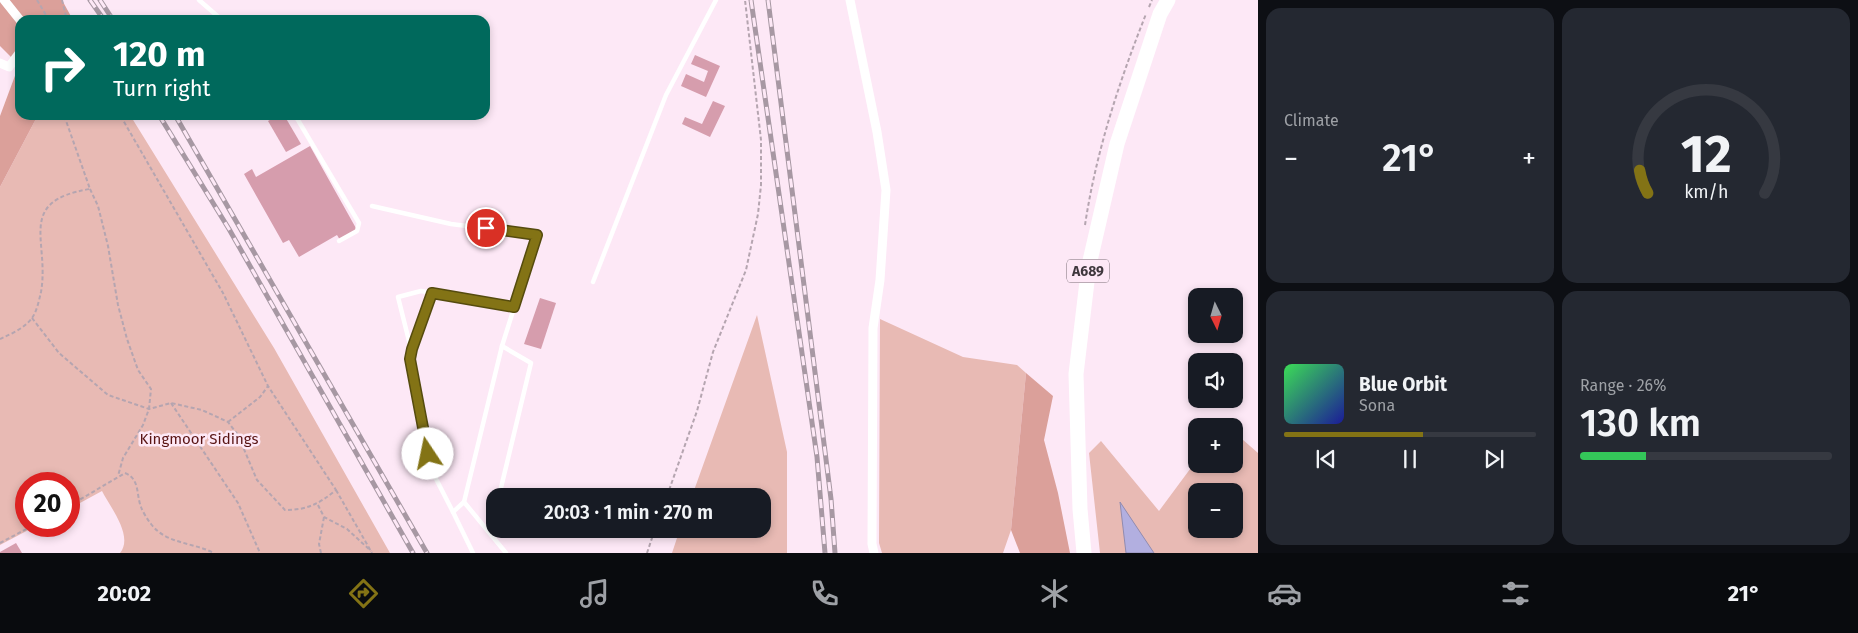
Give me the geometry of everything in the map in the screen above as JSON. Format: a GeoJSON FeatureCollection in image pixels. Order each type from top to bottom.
{"type":"FeatureCollection","features":[{"type":"Feature","properties":{"kind":"highway","name":"A689"},"geometry":{"type":"LineString","coordinates":[[1084,553],[1080,509],[1076,374],[1089,265],[1116,144],[1160,14],[1168,0]]}},
{"type":"Feature","properties":{"kind":"street"},"geometry":{"type":"LineString","coordinates":[[4,0],[16,15]]}},
{"type":"Feature","properties":{"kind":"street"},"geometry":{"type":"LineString","coordinates":[[850,0],[877,132],[886,190],[880,280],[873,328],[872,544],[874,553]]}},
{"type":"Feature","properties":{"kind":"street"},"geometry":{"type":"LineString","coordinates":[[0,63],[9,67],[15,59]]}},
{"type":"Feature","properties":{"kind":"lane"},"geometry":{"type":"LineString","coordinates":[[199,0],[216,15]]}},
{"type":"Feature","properties":{"kind":"lane"},"geometry":{"type":"LineString","coordinates":[[593,282],[666,95],[716,0]]}},
{"type":"Feature","properties":{"kind":"lane"},"geometry":{"type":"LineString","coordinates":[[298,120],[359,224],[357,231],[339,241]]}},
{"type":"Feature","properties":{"kind":"lane"},"geometry":{"type":"LineString","coordinates":[[372,206],[451,224],[537,235],[502,346],[464,502],[453,512]]}},
{"type":"Feature","properties":{"kind":"lane"},"geometry":{"type":"LineString","coordinates":[[412,349],[398,297],[421,291],[514,307]]}},
{"type":"Feature","properties":{"kind":"lane"},"geometry":{"type":"LineString","coordinates":[[432,293],[410,359],[432,472],[473,553]]}},
{"type":"Feature","properties":{"kind":"lane"},"geometry":{"type":"LineString","coordinates":[[501,488],[531,363],[502,346]]}},
{"type":"Feature","properties":{"kind":"lane"},"geometry":{"type":"LineString","coordinates":[[464,502],[486,529]]}},
{"type":"Feature","properties":{"kind":"lane"},"geometry":{"type":"LineString","coordinates":[[494,538],[506,553]]}},
{"type":"Feature","properties":{"kind":"path"},"geometry":{"type":"LineString","coordinates":[[37,0],[46,15]]}},
{"type":"Feature","properties":{"kind":"path"},"geometry":{"type":"LineString","coordinates":[[62,0],[66,15]]}},
{"type":"Feature","properties":{"kind":"path"},"geometry":{"type":"LineString","coordinates":[[670,488],[697,410],[713,352],[746,270],[758,214],[761,185],[761,140],[745,0]]}},
{"type":"Feature","properties":{"kind":"path"},"geometry":{"type":"LineString","coordinates":[[66,120],[90,189],[98,206],[108,246],[118,305],[128,339],[138,370],[151,388],[149,409],[143,425],[123,458],[118,476]]}},
{"type":"Feature","properties":{"kind":"path"},"geometry":{"type":"LineString","coordinates":[[123,120],[223,293],[268,386],[336,490],[371,552]]}},
{"type":"Feature","properties":{"kind":"path"},"geometry":{"type":"LineString","coordinates":[[0,339],[18,330],[32,318],[39,300],[43,279],[39,237],[40,220],[47,208],[57,199],[74,192],[90,189]]}},
{"type":"Feature","properties":{"kind":"path"},"geometry":{"type":"LineString","coordinates":[[32,318],[59,353],[108,395],[149,409],[171,404],[202,410],[228,422],[238,435],[257,480],[285,510],[298,510],[318,505],[336,490]]}},
{"type":"Feature","properties":{"kind":"path"},"geometry":{"type":"LineString","coordinates":[[228,422],[260,397],[268,386]]}},
{"type":"Feature","properties":{"kind":"path"},"geometry":{"type":"LineString","coordinates":[[171,404],[238,503],[260,553]]}},
{"type":"Feature","properties":{"kind":"path"},"geometry":{"type":"LineString","coordinates":[[80,500],[125,473],[136,484],[141,507],[151,525],[168,539],[214,553]]}},
{"type":"Feature","properties":{"kind":"path"},"geometry":{"type":"LineString","coordinates":[[318,505],[324,517],[319,544],[321,553]]}},
{"type":"Feature","properties":{"kind":"path"},"geometry":{"type":"LineString","coordinates":[[324,517],[347,528],[371,552]]}},
{"type":"Feature","properties":{"kind":"path"},"geometry":{"type":"LineString","coordinates":[[0,543],[15,535]]}},
{"type":"Feature","properties":{"kind":"path"},"geometry":{"type":"LineString","coordinates":[[647,553],[652,538]]}},
{"type":"Feature","properties":{"kind":"green space","name":"Kingmoor Sidings"},"geometry":{"type":"Polygon","coordinates":[[[35,120],[133,120],[274,348],[390,553],[120,553],[124,546],[123,530],[102,491],[80,503],[80,472],[15,472],[15,537],[0,545],[0,187],[35,120]]]}},
{"type":"Feature","properties":{"kind":"green space"},"geometry":{"type":"Polygon","coordinates":[[[757,315],[787,452],[787,553],[672,553],[677,538],[771,538],[771,488],[695,488],[757,315]]]}},
{"type":"Feature","properties":{"kind":"green space"},"geometry":{"type":"Polygon","coordinates":[[[880,319],[963,357],[1017,365],[1026,373],[1011,530],[1003,553],[882,553],[879,543],[880,319]]]}},
{"type":"Feature","properties":{"kind":"green space"},"geometry":{"type":"Polygon","coordinates":[[[1243,440],[1258,453],[1258,553],[1100,553],[1089,453],[1101,441],[1159,511],[1188,472],[1243,473],[1243,440]]]}},
{"type":"Feature","properties":{"kind":"shaded area"},"geometry":{"type":"Polygon","coordinates":[[[0,0],[62,0],[70,15],[15,15],[15,61],[0,46],[0,0]]]}},
{"type":"Feature","properties":{"kind":"shaded area"},"geometry":{"type":"Polygon","coordinates":[[[15,76],[15,120],[35,120],[0,187],[0,116],[15,76]]]}},
{"type":"Feature","properties":{"kind":"shaded area"},"geometry":{"type":"Polygon","coordinates":[[[1026,373],[1053,396],[1044,440],[1058,493],[1070,553],[1020,553],[1011,530],[1026,373]]]}},
{"type":"Feature","properties":{"kind":"water"},"geometry":{"type":"Polygon","coordinates":[[[1120,502],[1154,553],[1126,553],[1120,502]]]}},
{"type":"Feature","properties":{"kind":"building"},"geometry":{"type":"Polygon","coordinates":[[[695,55],[720,66],[706,97],[681,86],[686,74],[704,82],[708,71],[691,64],[695,55]]]}},
{"type":"Feature","properties":{"kind":"building"},"geometry":{"type":"Polygon","coordinates":[[[713,101],[725,106],[710,137],[682,124],[685,117],[702,124],[713,101]]]}},
{"type":"Feature","properties":{"kind":"building"},"geometry":{"type":"Polygon","coordinates":[[[287,120],[301,144],[286,152],[268,121],[287,120]]]}},
{"type":"Feature","properties":{"kind":"building"},"geometry":{"type":"Polygon","coordinates":[[[310,146],[357,230],[340,240],[337,235],[299,257],[289,240],[283,243],[244,174],[252,169],[256,177],[310,146]]]}},
{"type":"Feature","properties":{"kind":"building"},"geometry":{"type":"Polygon","coordinates":[[[540,298],[556,303],[541,349],[524,344],[540,298]]]}},
{"type":"Feature","properties":{"kind":"building"},"geometry":{"type":"Polygon","coordinates":[[[16,543],[22,553],[0,553],[0,552],[16,543]]]}},
{"type":"Feature","properties":{"kind":"railway"},"geometry":{"type":"LineString","coordinates":[[90,0],[100,15]]}},
{"type":"Feature","properties":{"kind":"railway"},"geometry":{"type":"LineString","coordinates":[[100,0],[110,15]]}},
{"type":"Feature","properties":{"kind":"railway"},"geometry":{"type":"LineString","coordinates":[[751,0],[817,457],[825,553]]}},
{"type":"Feature","properties":{"kind":"railway"},"geometry":{"type":"LineString","coordinates":[[768,0],[831,499],[835,553]]}},
{"type":"Feature","properties":{"kind":"railway"},"geometry":{"type":"LineString","coordinates":[[162,120],[229,229],[413,553]]}},
{"type":"Feature","properties":{"kind":"railway"},"geometry":{"type":"LineString","coordinates":[[178,120],[427,553]]}},
{"type":"Feature","properties":{"kind":"route"},"geometry":{"type":"LineString","coordinates":[[428,454],[410,359],[432,293],[514,307],[537,235],[486,228]]}}]}
